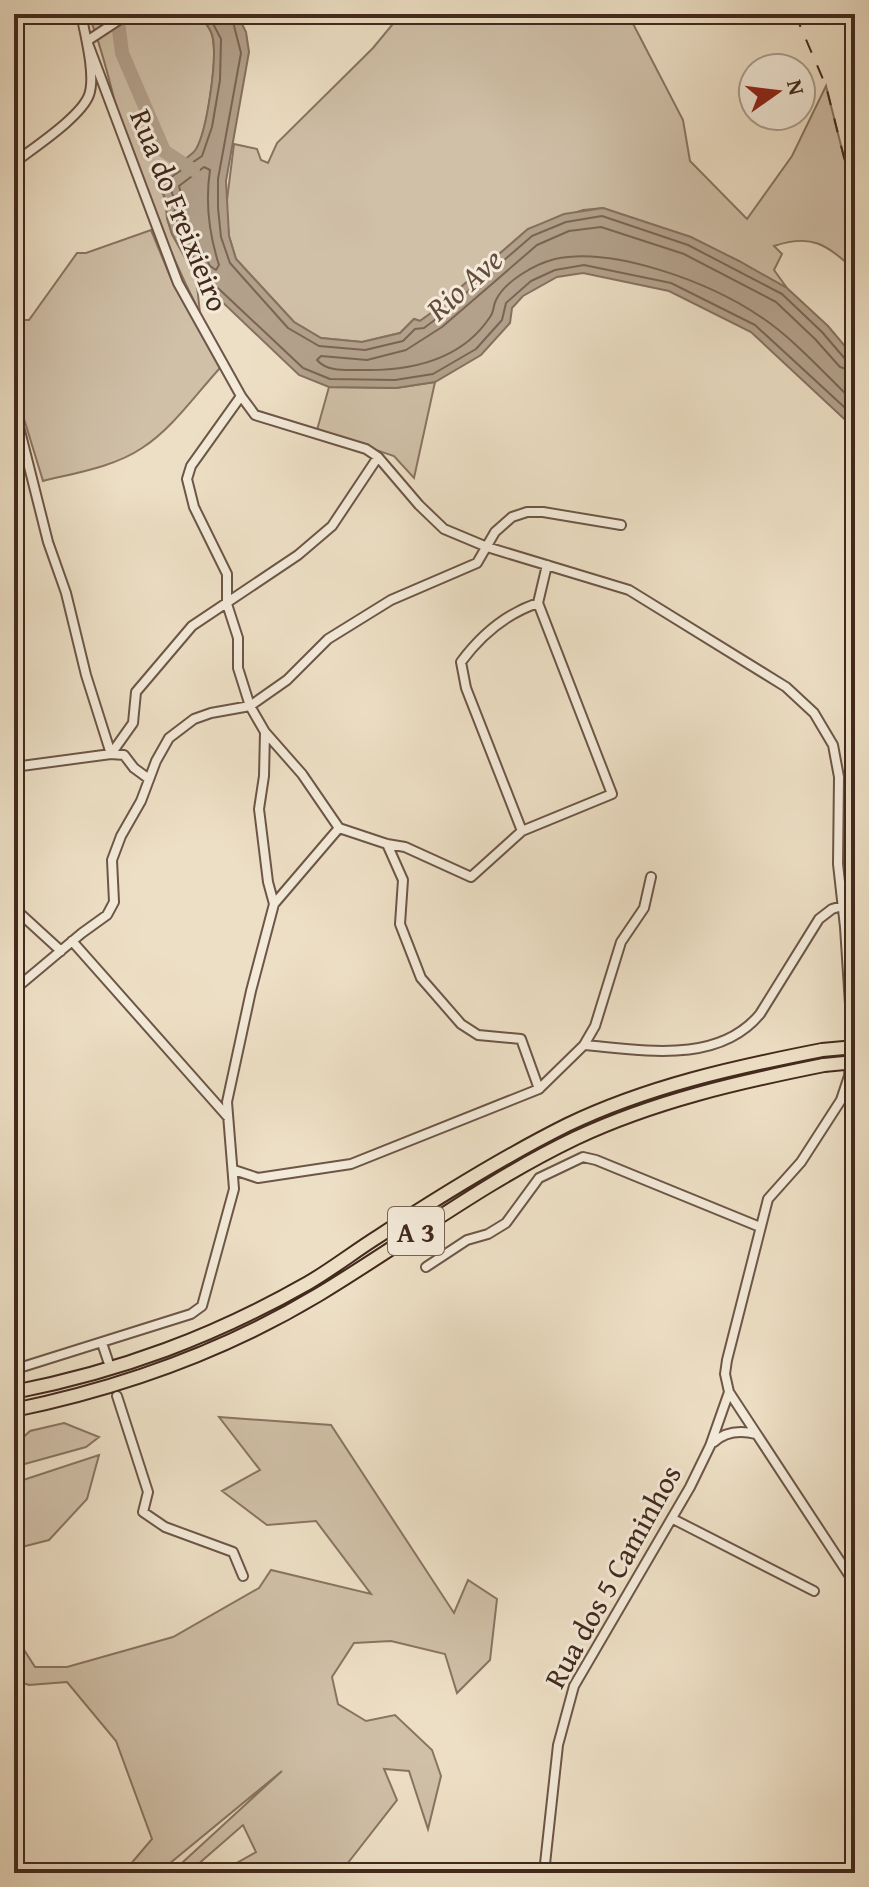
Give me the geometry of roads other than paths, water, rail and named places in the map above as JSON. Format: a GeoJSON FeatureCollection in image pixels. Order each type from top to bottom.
{"type":"FeatureCollection","features":[{"type":"Feature","properties":{"kind":"highway","name":"A 3"},"geometry":{"type":"LineString","coordinates":[[14,1392],[71,1381],[162,1353],[238,1320],[310,1281],[486,1167],[570,1124],[651,1091],[730,1068],[822,1050],[855,1047]]}},
{"type":"Feature","properties":{"kind":"highway","name":"A 3"},"geometry":{"type":"LineString","coordinates":[[14,1410],[75,1398],[166,1369],[247,1334],[318,1295],[494,1181],[576,1138],[656,1106],[733,1083],[855,1062]]}},
{"type":"Feature","properties":{"kind":"street"},"geometry":{"type":"LineString","coordinates":[[14,163],[85,103],[91,84],[81,14]]}},
{"type":"Feature","properties":{"kind":"street"},"geometry":{"type":"LineString","coordinates":[[87,41],[128,14]]}},
{"type":"Feature","properties":{"kind":"street","name":"Rua do Freixieiro"},"geometry":{"type":"LineString","coordinates":[[87,41],[178,283],[241,396],[255,415],[345,441],[378,457],[444,529],[487,547],[629,590],[786,687],[814,713],[833,745],[839,777],[838,864],[852,1035],[849,1076],[841,1100],[801,1162],[768,1199],[727,1360],[725,1374],[729,1392]]}},
{"type":"Feature","properties":{"kind":"street"},"geometry":{"type":"LineString","coordinates":[[241,396],[196,458],[187,479],[194,507],[227,574],[227,604],[238,638],[238,668],[250,706],[265,732],[302,774],[339,828],[405,847],[471,877],[522,831],[612,794],[538,603],[547,565]]}},
{"type":"Feature","properties":{"kind":"street"},"geometry":{"type":"LineString","coordinates":[[14,407],[48,542],[66,593],[86,675],[111,754]]}},
{"type":"Feature","properties":{"kind":"street"},"geometry":{"type":"LineString","coordinates":[[111,754],[133,723],[136,692],[192,626],[298,555],[332,526],[378,457]]}},
{"type":"Feature","properties":{"kind":"street"},"geometry":{"type":"LineString","coordinates":[[14,990],[107,915],[114,902],[112,860],[169,738],[194,719],[250,706],[287,680],[328,639],[391,600],[477,563],[495,532],[512,517],[527,512],[567,514],[621,525]]}},
{"type":"Feature","properties":{"kind":"street"},"geometry":{"type":"LineString","coordinates":[[522,831],[466,688],[461,662],[480,637],[519,610],[538,603]]}},
{"type":"Feature","properties":{"kind":"street"},"geometry":{"type":"LineString","coordinates":[[265,732],[264,776],[259,809],[268,882],[274,904]]}},
{"type":"Feature","properties":{"kind":"street"},"geometry":{"type":"LineString","coordinates":[[14,767],[111,754],[124,755],[134,768],[149,779]]}},
{"type":"Feature","properties":{"kind":"street"},"geometry":{"type":"LineString","coordinates":[[14,1367],[102,1343],[191,1314],[202,1306],[234,1189],[227,1102],[274,904],[339,828]]}},
{"type":"Feature","properties":{"kind":"street"},"geometry":{"type":"LineString","coordinates":[[387,844],[403,880],[400,924],[421,978],[461,1024],[478,1035],[521,1039],[539,1089]]}},
{"type":"Feature","properties":{"kind":"street"},"geometry":{"type":"LineString","coordinates":[[234,1170],[258,1178],[351,1164],[539,1089],[584,1045],[595,1026],[621,942],[644,908],[651,877]]}},
{"type":"Feature","properties":{"kind":"street"},"geometry":{"type":"LineString","coordinates":[[584,1045],[677,1050],[707,1047],[726,1041],[748,1028],[760,1014],[819,919],[842,906]]}},
{"type":"Feature","properties":{"kind":"street"},"geometry":{"type":"LineString","coordinates":[[14,908],[61,951]]}},
{"type":"Feature","properties":{"kind":"street"},"geometry":{"type":"LineString","coordinates":[[72,941],[228,1116]]}},
{"type":"Feature","properties":{"kind":"street"},"geometry":{"type":"LineString","coordinates":[[426,1267],[467,1240],[488,1234],[506,1223],[539,1178],[583,1157],[760,1227]]}},
{"type":"Feature","properties":{"kind":"street"},"geometry":{"type":"LineString","coordinates":[[102,1343],[108,1361]]}},
{"type":"Feature","properties":{"kind":"street"},"geometry":{"type":"LineString","coordinates":[[729,1392],[855,1584]]}},
{"type":"Feature","properties":{"kind":"street","name":"Rua dos 5 Caminhos"},"geometry":{"type":"LineString","coordinates":[[544,1873],[558,1745],[574,1686],[673,1519],[710,1446],[729,1392]]}},
{"type":"Feature","properties":{"kind":"street"},"geometry":{"type":"LineString","coordinates":[[117,1396],[148,1492],[143,1512],[165,1527],[233,1552],[243,1576]]}},
{"type":"Feature","properties":{"kind":"street","name":"Rua dos 5 Caminhos"},"geometry":{"type":"LineString","coordinates":[[710,1446],[721,1436],[735,1431],[756,1434]]}},
{"type":"Feature","properties":{"kind":"street"},"geometry":{"type":"LineString","coordinates":[[673,1519],[814,1591]]}},
{"type":"Feature","properties":{"kind":"water"},"geometry":{"type":"Polygon","coordinates":[[[196,14],[237,14],[246,32],[249,52],[226,181],[229,236],[236,259],[294,322],[321,338],[362,342],[400,333],[414,319],[420,321],[431,313],[528,229],[564,214],[603,208],[691,237],[787,288],[828,326],[855,358],[855,429],[751,332],[669,291],[583,273],[557,277],[523,296],[512,308],[510,323],[481,355],[435,382],[396,388],[329,387],[299,375],[196,277],[172,234],[167,218],[166,200],[157,180],[196,149],[210,95],[213,39],[207,25],[196,14]]]}},
{"type":"Feature","properties":{"kind":"waterway"},"geometry":{"type":"LineString","coordinates":[[117,14],[122,53],[164,151],[193,170]]}},
{"type":"Feature","properties":{"kind":"railway"},"geometry":{"type":"LineString","coordinates":[[795,14],[826,86],[855,201]]}},
{"type":"Feature","properties":{"kind":"water label","name":"Rio Ave"},"geometry":{"type":"Point","coordinates":[464,284]}}]}
